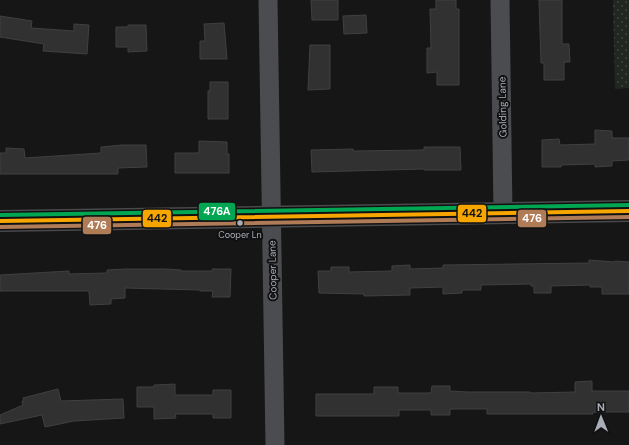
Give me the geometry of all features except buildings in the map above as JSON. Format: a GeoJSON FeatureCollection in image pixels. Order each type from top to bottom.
{"type":"FeatureCollection","features":[{"type":"Feature","properties":{"kind":"street","name":"Cooper Lane"},"geometry":{"type":"LineString","coordinates":[[268,0],[275,445]]}},
{"type":"Feature","properties":{"kind":"street","name":"Golding Lane"},"geometry":{"type":"LineString","coordinates":[[500,0],[503,213]]}},
{"type":"Feature","properties":{"kind":"street"},"geometry":{"type":"LineString","coordinates":[[0,221],[629,211]]}},
{"type":"Feature","properties":{"kind":"shaded area"},"geometry":{"type":"Polygon","coordinates":[[[613,0],[629,0],[629,88],[615,89],[613,0]]]}},
{"type":"Feature","properties":{"kind":"transit line","name":"476A"},"geometry":{"type":"LineString","coordinates":[[0,215],[629,205]]}},
{"type":"Feature","properties":{"kind":"transit line","name":"442"},"geometry":{"type":"LineString","coordinates":[[0,221],[629,211]]}},
{"type":"Feature","properties":{"kind":"transit line","name":"476"},"geometry":{"type":"LineString","coordinates":[[0,227],[629,217]]}},
{"type":"Feature","properties":{"kind":"place","name":"Cooper Ln"},"geometry":{"type":"Point","coordinates":[240,223]}}]}
